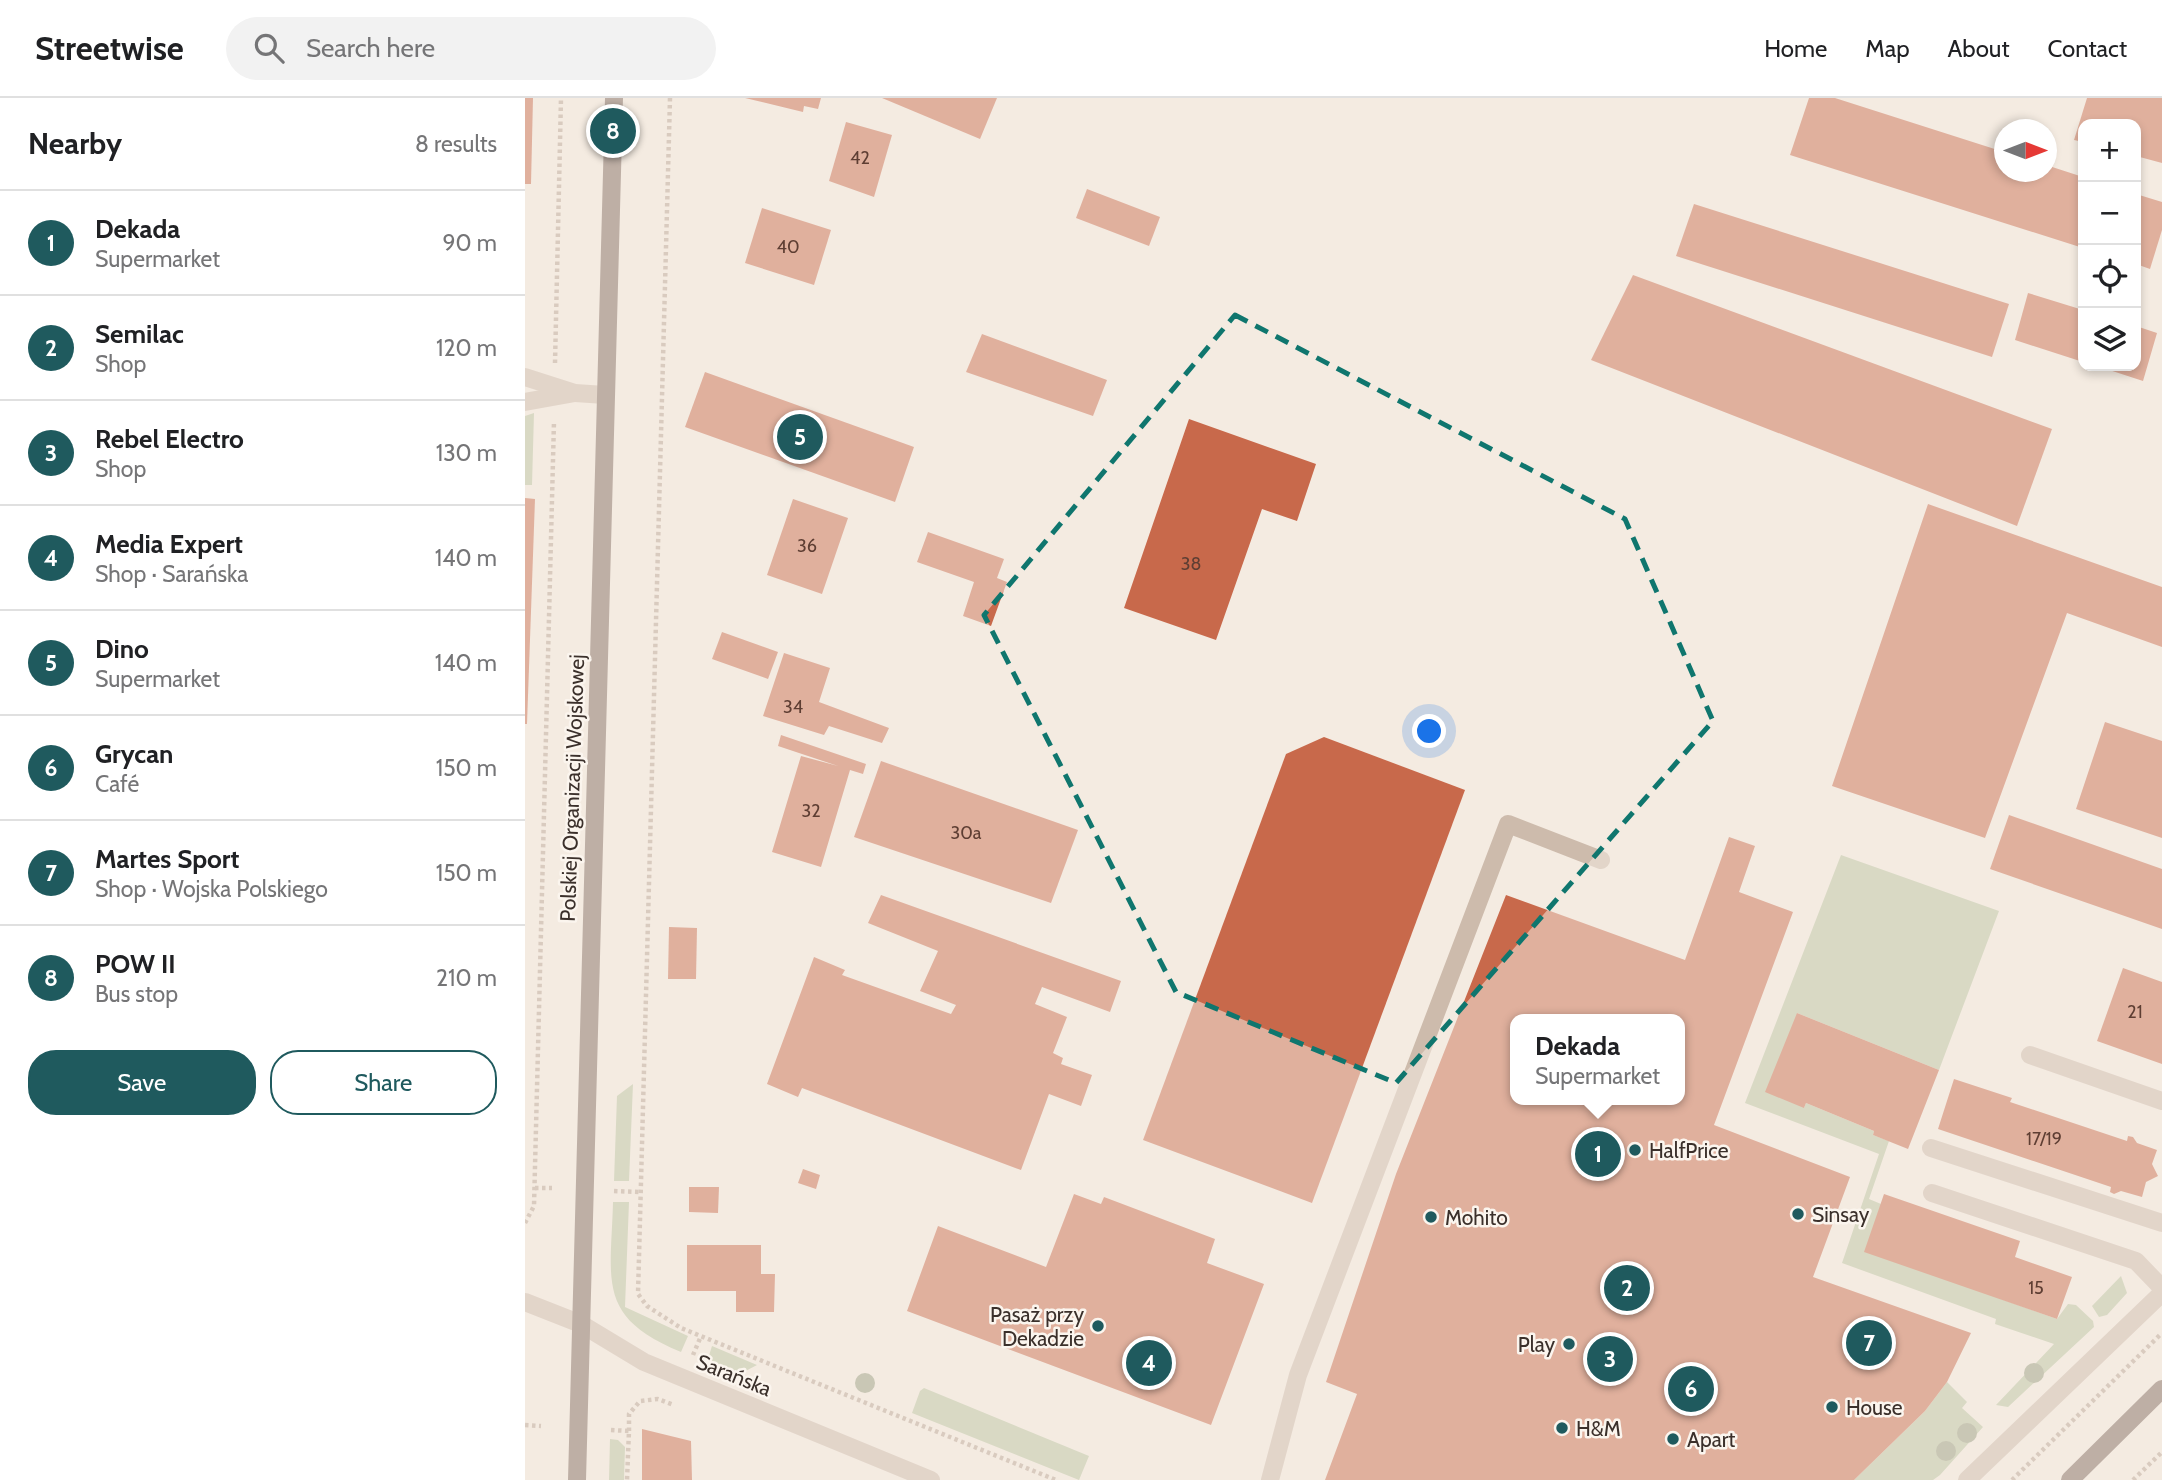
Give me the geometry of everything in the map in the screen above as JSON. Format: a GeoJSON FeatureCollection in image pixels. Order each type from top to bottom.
{"type":"FeatureCollection","features":[{"type":"Feature","properties":{"kind":"main road","name":"Polskiej Organizacji Wojskowej"},"geometry":{"type":"LineString","coordinates":[[577,1480],[614,98]]}},
{"type":"Feature","properties":{"kind":"main road"},"geometry":{"type":"LineString","coordinates":[[2070,1480],[2162,1389]]}},
{"type":"Feature","properties":{"kind":"street"},"geometry":{"type":"LineString","coordinates":[[525,377],[554,392]]}},
{"type":"Feature","properties":{"kind":"street"},"geometry":{"type":"LineString","coordinates":[[525,402],[554,392],[605,394]]}},
{"type":"Feature","properties":{"kind":"street"},"geometry":{"type":"LineString","coordinates":[[1270,1480],[1298,1375],[1508,824],[1601,860]]}},
{"type":"Feature","properties":{"kind":"street"},"geometry":{"type":"LineString","coordinates":[[2030,1055],[2162,1101]]}},
{"type":"Feature","properties":{"kind":"street"},"geometry":{"type":"LineString","coordinates":[[1931,1148],[2162,1223]]}},
{"type":"Feature","properties":{"kind":"street"},"geometry":{"type":"LineString","coordinates":[[1932,1193],[2136,1261],[2162,1290],[1967,1480]]}},
{"type":"Feature","properties":{"kind":"street","name":"Sarańska"},"geometry":{"type":"LineString","coordinates":[[525,1302],[581,1324],[644,1362],[931,1480]]}},
{"type":"Feature","properties":{"kind":"path"},"geometry":{"type":"LineString","coordinates":[[525,1223],[534,1206],[535,1188],[561,98]]}},
{"type":"Feature","properties":{"kind":"path"},"geometry":{"type":"LineString","coordinates":[[670,98],[638,1294],[647,1306],[681,1328],[1056,1480]]}},
{"type":"Feature","properties":{"kind":"path"},"geometry":{"type":"LineString","coordinates":[[535,1188],[551,1188]]}},
{"type":"Feature","properties":{"kind":"path"},"geometry":{"type":"LineString","coordinates":[[614,1191],[641,1192]]}},
{"type":"Feature","properties":{"kind":"path"},"geometry":{"type":"LineString","coordinates":[[2012,1480],[2162,1333]]}},
{"type":"Feature","properties":{"kind":"path"},"geometry":{"type":"LineString","coordinates":[[692,1356],[701,1336]]}},
{"type":"Feature","properties":{"kind":"path"},"geometry":{"type":"LineString","coordinates":[[627,1480],[629,1414],[640,1401],[658,1399],[687,1410]]}},
{"type":"Feature","properties":{"kind":"path"},"geometry":{"type":"LineString","coordinates":[[525,1425],[541,1426]]}},
{"type":"Feature","properties":{"kind":"path"},"geometry":{"type":"LineString","coordinates":[[611,1430],[628,1431]]}},
{"type":"Feature","properties":{"kind":"path"},"geometry":{"type":"LineString","coordinates":[[2133,1480],[2162,1452]]}},
{"type":"Feature","properties":{"kind":"highlighted area"},"geometry":{"type":"Polygon","coordinates":[[[1235,315],[1625,519],[1713,721],[1396,1083],[1176,992],[984,615],[1235,315]]]}},
{"type":"Feature","properties":{"kind":"green space"},"geometry":{"type":"Polygon","coordinates":[[[534,413],[532,485],[525,485],[525,416],[534,413]]]}},
{"type":"Feature","properties":{"kind":"green space"},"geometry":{"type":"Polygon","coordinates":[[[1841,855],[1999,911],[1939,1070],[1797,1013],[1804,1108],[1806,1103],[1874,1131],[1873,1135],[1889,1141],[1869,1199],[1881,1204],[2001,1299],[2057,1319],[2068,1304],[2076,1305],[2093,1321],[2094,1327],[2008,1407],[1996,1405],[2054,1344],[1995,1324],[1996,1319],[1842,1263],[1879,1154],[1745,1103],[1841,855]]]}},
{"type":"Feature","properties":{"kind":"green space"},"geometry":{"type":"Polygon","coordinates":[[[633,1084],[629,1181],[614,1181],[617,1096],[633,1084]]]}},
{"type":"Feature","properties":{"kind":"green space"},"geometry":{"type":"Polygon","coordinates":[[[613,1202],[629,1202],[625,1307],[688,1336],[681,1352],[654,1339],[634,1325],[614,1294],[611,1275],[613,1202]]]}},
{"type":"Feature","properties":{"kind":"green space"},"geometry":{"type":"Polygon","coordinates":[[[2121,1276],[2127,1293],[2107,1315],[2099,1317],[2092,1306],[2121,1276]]]}},
{"type":"Feature","properties":{"kind":"green space"},"geometry":{"type":"Polygon","coordinates":[[[712,1346],[757,1365],[738,1375],[707,1362],[712,1346]]]}},
{"type":"Feature","properties":{"kind":"green space"},"geometry":{"type":"Polygon","coordinates":[[[1947,1382],[1967,1402],[1962,1408],[1983,1427],[1940,1475],[1933,1480],[1854,1480],[1925,1411],[1947,1382]]]}},
{"type":"Feature","properties":{"kind":"green space"},"geometry":{"type":"Polygon","coordinates":[[[924,1388],[1089,1456],[1079,1480],[912,1413],[920,1391],[924,1388]]]}},
{"type":"Feature","properties":{"kind":"green space"},"geometry":{"type":"Polygon","coordinates":[[[610,1439],[618,1440],[625,1447],[624,1480],[609,1480],[610,1439]]]}},
{"type":"Feature","properties":{"kind":"building"},"geometry":{"type":"Polygon","coordinates":[[[525,98],[533,98],[531,184],[525,184],[525,98]]]}},
{"type":"Feature","properties":{"kind":"building"},"geometry":{"type":"Polygon","coordinates":[[[745,98],[821,98],[818,109],[804,106],[803,112],[745,98]]]}},
{"type":"Feature","properties":{"kind":"building"},"geometry":{"type":"Polygon","coordinates":[[[882,98],[997,98],[980,139],[882,98]]]}},
{"type":"Feature","properties":{"kind":"building"},"geometry":{"type":"Polygon","coordinates":[[[1809,98],[1835,98],[1994,149],[1994,182],[2057,182],[2057,169],[2078,175],[2078,246],[1790,155],[1809,98]]]}},
{"type":"Feature","properties":{"kind":"building"},"geometry":{"type":"Polygon","coordinates":[[[2087,98],[2162,98],[2162,163],[2141,157],[2141,119],[2080,119],[2087,98]]]}},
{"type":"Feature","properties":{"kind":"building"},"geometry":{"type":"Polygon","coordinates":[[[846,122],[892,135],[874,197],[829,181],[846,122]]]}},
{"type":"Feature","properties":{"kind":"building"},"geometry":{"type":"Polygon","coordinates":[[[1087,189],[1160,217],[1149,246],[1076,218],[1087,189]]]}},
{"type":"Feature","properties":{"kind":"building"},"geometry":{"type":"Polygon","coordinates":[[[2141,196],[2162,202],[2162,230],[2150,269],[2141,266],[2141,196]]]}},
{"type":"Feature","properties":{"kind":"building"},"geometry":{"type":"Polygon","coordinates":[[[1694,204],[2009,304],[1992,357],[1676,256],[1694,204]]]}},
{"type":"Feature","properties":{"kind":"building"},"geometry":{"type":"Polygon","coordinates":[[[762,208],[831,230],[814,285],[745,263],[762,208]]]}},
{"type":"Feature","properties":{"kind":"building"},"geometry":{"type":"Polygon","coordinates":[[[1633,275],[2052,429],[2017,526],[1591,360],[1633,275]]]}},
{"type":"Feature","properties":{"kind":"building"},"geometry":{"type":"Polygon","coordinates":[[[2028,293],[2078,308],[2078,360],[2015,340],[2028,293]]]}},
{"type":"Feature","properties":{"kind":"building"},"geometry":{"type":"Polygon","coordinates":[[[2141,328],[2157,333],[2143,381],[2112,371],[2141,371],[2141,328]]]}},
{"type":"Feature","properties":{"kind":"building"},"geometry":{"type":"Polygon","coordinates":[[[982,334],[1107,380],[1093,416],[966,372],[982,334]]]}},
{"type":"Feature","properties":{"kind":"building"},"geometry":{"type":"Polygon","coordinates":[[[705,372],[914,447],[895,502],[685,427],[705,372]]]}},
{"type":"Feature","properties":{"kind":"building"},"geometry":{"type":"Polygon","coordinates":[[[1189,419],[1316,464],[1297,521],[1262,509],[1216,640],[1124,608],[1189,419]]]}},
{"type":"Feature","properties":{"kind":"building"},"geometry":{"type":"Polygon","coordinates":[[[525,498],[535,499],[527,724],[525,724],[525,498]]]}},
{"type":"Feature","properties":{"kind":"building"},"geometry":{"type":"Polygon","coordinates":[[[793,499],[848,518],[822,594],[767,575],[793,499]]]}},
{"type":"Feature","properties":{"kind":"building"},"geometry":{"type":"Polygon","coordinates":[[[1928,504],[2162,587],[2162,647],[2067,613],[1985,838],[1832,786],[1928,504]]]}},
{"type":"Feature","properties":{"kind":"building"},"geometry":{"type":"Polygon","coordinates":[[[928,532],[1004,559],[997,578],[1007,582],[991,626],[963,616],[974,582],[917,562],[928,532]]]}},
{"type":"Feature","properties":{"kind":"building"},"geometry":{"type":"Polygon","coordinates":[[[722,632],[778,652],[768,679],[712,659],[722,632]]]}},
{"type":"Feature","properties":{"kind":"building"},"geometry":{"type":"Polygon","coordinates":[[[784,653],[830,668],[819,702],[889,728],[882,743],[829,726],[824,735],[763,716],[784,653]]]}},
{"type":"Feature","properties":{"kind":"building"},"geometry":{"type":"Polygon","coordinates":[[[2105,722],[2162,741],[2162,838],[2076,809],[2105,722]]]}},
{"type":"Feature","properties":{"kind":"building"},"geometry":{"type":"Polygon","coordinates":[[[781,735],[866,764],[863,774],[850,770],[821,867],[772,852],[801,756],[838,766],[778,746],[781,735]]]}},
{"type":"Feature","properties":{"kind":"building"},"geometry":{"type":"Polygon","coordinates":[[[1324,737],[1465,790],[1312,1203],[1143,1140],[1286,754],[1324,737]]]}},
{"type":"Feature","properties":{"kind":"building"},"geometry":{"type":"Polygon","coordinates":[[[881,761],[1078,830],[1051,903],[854,837],[881,761]]]}},
{"type":"Feature","properties":{"kind":"building"},"geometry":{"type":"Polygon","coordinates":[[[2009,815],[2162,869],[2162,929],[1990,869],[2009,815]]]}},
{"type":"Feature","properties":{"kind":"building"},"geometry":{"type":"Polygon","coordinates":[[[1729,837],[1755,846],[1739,892],[1793,912],[1714,1125],[1850,1177],[1813,1277],[1971,1333],[1947,1382],[1925,1411],[1854,1480],[1325,1480],[1357,1394],[1326,1382],[1396,1174],[1506,895],[1685,960],[1729,837]]]}},
{"type":"Feature","properties":{"kind":"building"},"geometry":{"type":"Polygon","coordinates":[[[881,895],[1121,981],[1110,1012],[1042,987],[1035,1004],[1067,1017],[1053,1053],[1063,1058],[1061,1064],[1092,1075],[1081,1106],[1049,1094],[1021,1170],[802,1088],[798,1097],[767,1084],[814,957],[845,970],[842,975],[951,1014],[956,1005],[920,991],[938,951],[868,923],[881,895]]]}},
{"type":"Feature","properties":{"kind":"building"},"geometry":{"type":"Polygon","coordinates":[[[669,927],[697,928],[696,979],[668,979],[669,927]]]}},
{"type":"Feature","properties":{"kind":"building"},"geometry":{"type":"Polygon","coordinates":[[[2123,968],[2162,982],[2162,1064],[2097,1041],[2123,968]]]}},
{"type":"Feature","properties":{"kind":"building"},"geometry":{"type":"Polygon","coordinates":[[[1797,1013],[1939,1070],[1908,1149],[1873,1135],[1874,1131],[1806,1103],[1804,1108],[1765,1092],[1797,1013]]]}},
{"type":"Feature","properties":{"kind":"building"},"geometry":{"type":"Polygon","coordinates":[[[1954,1079],[2012,1098],[2010,1102],[2127,1141],[2128,1136],[2133,1137],[2137,1143],[2157,1150],[2152,1164],[2158,1176],[2146,1182],[2142,1197],[2121,1191],[2114,1194],[2110,1192],[2111,1187],[1938,1129],[1954,1079]]]}},
{"type":"Feature","properties":{"kind":"building"},"geometry":{"type":"Polygon","coordinates":[[[803,1169],[820,1175],[816,1189],[798,1183],[803,1169]]]}},
{"type":"Feature","properties":{"kind":"building"},"geometry":{"type":"Polygon","coordinates":[[[689,1187],[719,1187],[718,1213],[689,1212],[689,1187]]]}},
{"type":"Feature","properties":{"kind":"building","name":"Pasaż przy Dekadzie"},"geometry":{"type":"Polygon","coordinates":[[[1074,1194],[1101,1204],[1104,1197],[1215,1239],[1207,1263],[1264,1284],[1211,1425],[907,1311],[938,1226],[1046,1267],[1074,1194]]]}},
{"type":"Feature","properties":{"kind":"building"},"geometry":{"type":"Polygon","coordinates":[[[1884,1194],[2020,1241],[2015,1257],[2072,1277],[2057,1319],[1864,1252],[1884,1194]]]}},
{"type":"Feature","properties":{"kind":"building"},"geometry":{"type":"Polygon","coordinates":[[[687,1245],[761,1245],[761,1274],[775,1274],[774,1312],[736,1312],[736,1291],[687,1291],[687,1245]]]}},
{"type":"Feature","properties":{"kind":"building"},"geometry":{"type":"Polygon","coordinates":[[[642,1429],[691,1441],[692,1480],[642,1480],[642,1429]]]}},
{"type":"Feature","properties":{"kind":"place","name":"POW II"},"geometry":{"type":"Point","coordinates":[613,131]}},
{"type":"Feature","properties":{"kind":"place","name":"Dino"},"geometry":{"type":"Point","coordinates":[800,437]}},
{"type":"Feature","properties":{"kind":"place","name":"HalfPrice"},"geometry":{"type":"Point","coordinates":[1635,1150]}},
{"type":"Feature","properties":{"kind":"place","name":"Dekada"},"geometry":{"type":"Point","coordinates":[1598,1154]}},
{"type":"Feature","properties":{"kind":"place","name":"Sinsay"},"geometry":{"type":"Point","coordinates":[1798,1214]}},
{"type":"Feature","properties":{"kind":"place","name":"Mohito"},"geometry":{"type":"Point","coordinates":[1431,1217]}},
{"type":"Feature","properties":{"kind":"place","name":"Semilac"},"geometry":{"type":"Point","coordinates":[1627,1288]}},
{"type":"Feature","properties":{"kind":"place","name":"Pasaż przy Dekadzie"},"geometry":{"type":"Point","coordinates":[1098,1326]}},
{"type":"Feature","properties":{"kind":"place","name":"Martes Sport"},"geometry":{"type":"Point","coordinates":[1869,1343]}},
{"type":"Feature","properties":{"kind":"place","name":"Play"},"geometry":{"type":"Point","coordinates":[1569,1344]}},
{"type":"Feature","properties":{"kind":"place","name":"Rebel Electro"},"geometry":{"type":"Point","coordinates":[1610,1359]}},
{"type":"Feature","properties":{"kind":"place","name":"Media Expert"},"geometry":{"type":"Point","coordinates":[1149,1363]}},
{"type":"Feature","properties":{"kind":"place","name":"Grycan"},"geometry":{"type":"Point","coordinates":[1691,1389]}},
{"type":"Feature","properties":{"kind":"place","name":"House"},"geometry":{"type":"Point","coordinates":[1832,1407]}},
{"type":"Feature","properties":{"kind":"place","name":"H&M"},"geometry":{"type":"Point","coordinates":[1562,1428]}},
{"type":"Feature","properties":{"kind":"place","name":"Apart"},"geometry":{"type":"Point","coordinates":[1673,1439]}}]}
